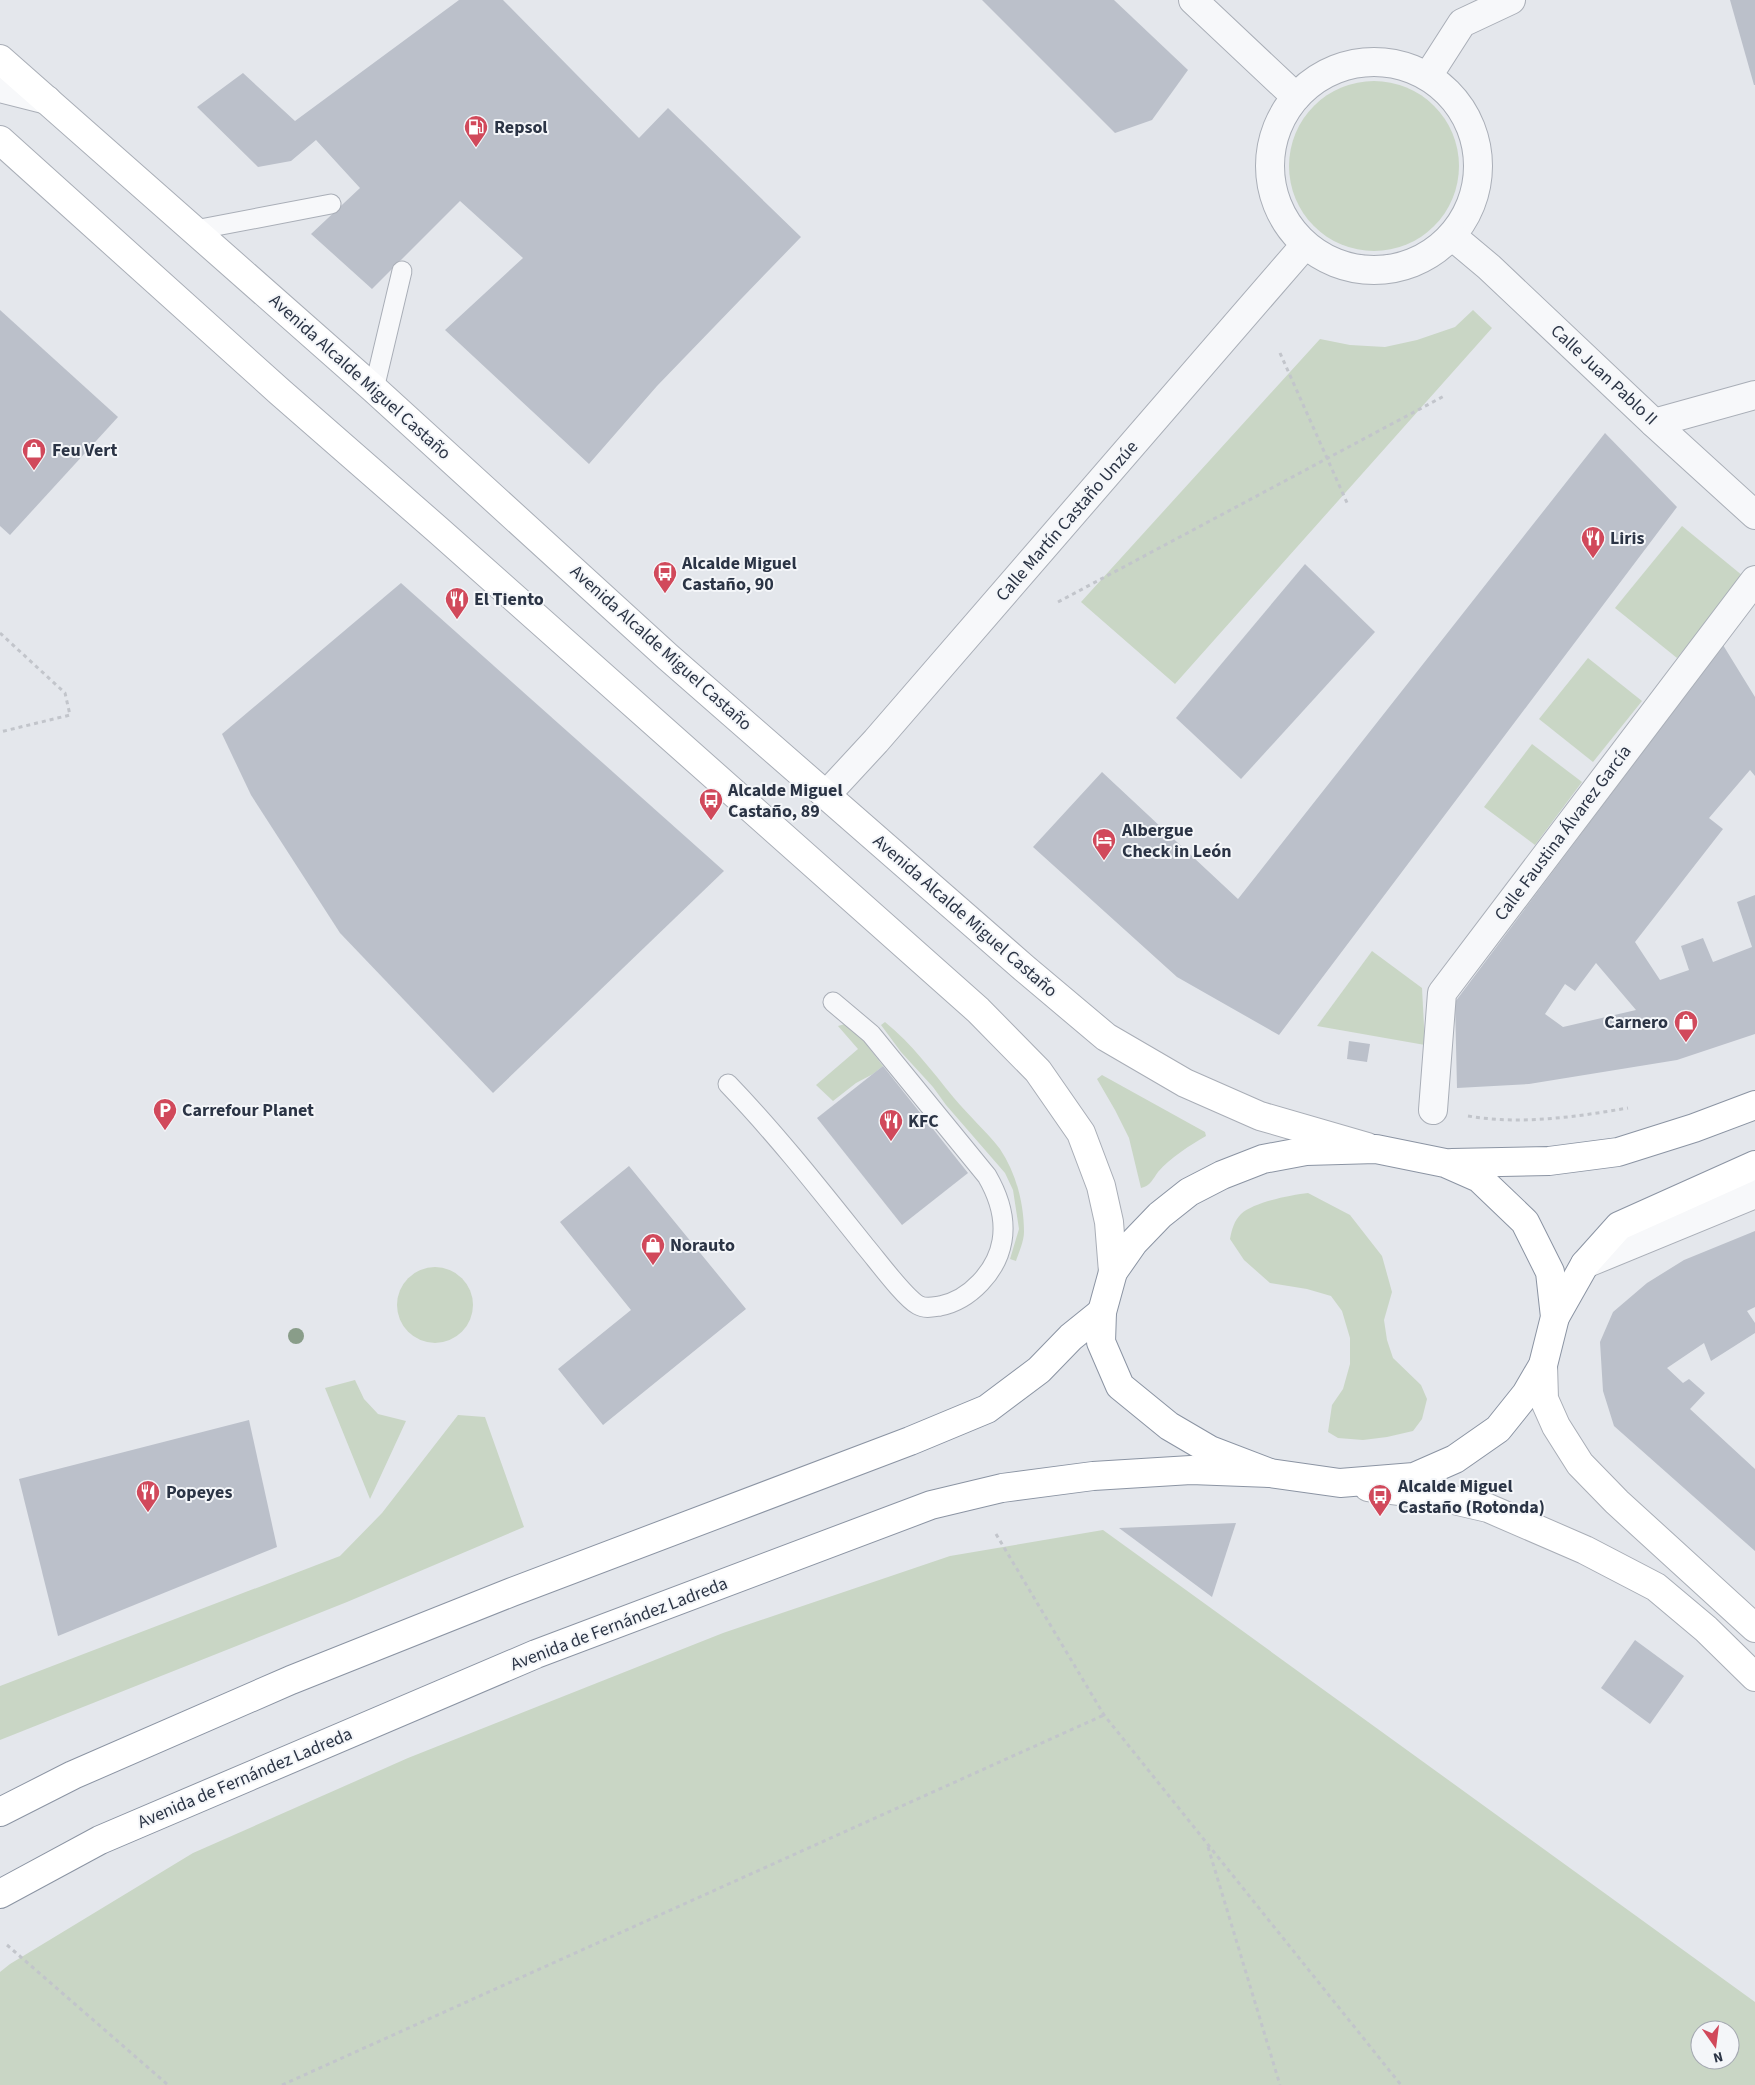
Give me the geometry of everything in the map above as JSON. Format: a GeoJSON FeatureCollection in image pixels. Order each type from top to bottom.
{"type":"FeatureCollection","features":[{"type":"Feature","properties":{"kind":"main road","name":"Avenida Alcalde Miguel Castaño"},"geometry":{"type":"LineString","coordinates":[[0,59],[374,389],[668,657],[1024,968],[1106,1037],[1185,1084],[1260,1116],[1376,1149]]}},
{"type":"Feature","properties":{"kind":"main road"},"geometry":{"type":"LineString","coordinates":[[0,140],[280,392],[985,1017],[1038,1071],[1082,1133],[1100,1186],[1109,1222],[1114,1272]]}},
{"type":"Feature","properties":{"kind":"main road"},"geometry":{"type":"LineString","coordinates":[[1755,1105],[1694,1128],[1618,1152],[1549,1162],[1445,1163],[1376,1149],[1306,1151],[1263,1159],[1222,1175],[1188,1192],[1160,1215],[1134,1242],[1114,1272],[1102,1312],[1101,1342],[1120,1386],[1169,1426],[1210,1450],[1270,1473],[1432,1495],[1488,1508],[1585,1550],[1656,1587],[1706,1630],[1755,1677]]}},
{"type":"Feature","properties":{"kind":"main road"},"geometry":{"type":"LineString","coordinates":[[1445,1163],[1479,1178],[1524,1222],[1550,1272],[1555,1317]]}},
{"type":"Feature","properties":{"kind":"main road"},"geometry":{"type":"LineString","coordinates":[[1755,1165],[1619,1226],[1585,1264],[1555,1317],[1544,1365],[1544,1399],[1556,1426],[1580,1464],[1617,1502],[1755,1628]]}},
{"type":"Feature","properties":{"kind":"main road"},"geometry":{"type":"LineString","coordinates":[[0,1812],[72,1776],[291,1680],[512,1592],[910,1441],[987,1409],[1039,1370],[1071,1337],[1102,1312]]}},
{"type":"Feature","properties":{"kind":"main road"},"geometry":{"type":"LineString","coordinates":[[1340,1483],[1414,1477],[1455,1459],[1498,1429],[1526,1394],[1544,1365]]}},
{"type":"Feature","properties":{"kind":"main road","name":"Avenida de Fernández Ladreda"},"geometry":{"type":"LineString","coordinates":[[0,1894],[100,1840],[536,1654],[931,1505],[1002,1488],[1093,1476],[1191,1470],[1270,1473]]}},
{"type":"Feature","properties":{"kind":"street"},"geometry":{"type":"LineString","coordinates":[[1193,0],[1296,97]]}},
{"type":"Feature","properties":{"kind":"street"},"geometry":{"type":"LineString","coordinates":[[1428,76],[1462,23],[1511,0]]}},
{"type":"Feature","properties":{"kind":"street"},"geometry":{"type":"LineString","coordinates":[[1373,61],[1402,65],[1428,76],[1452,95],[1469,121],[1478,151],[1478,181],[1469,211],[1452,236],[1432,254],[1407,265],[1381,270],[1353,268],[1328,260],[1306,245],[1288,224],[1275,200],[1270,173],[1272,146],[1280,120],[1296,97],[1318,78],[1344,66],[1373,61]]}},
{"type":"Feature","properties":{"kind":"street"},"geometry":{"type":"LineString","coordinates":[[0,88],[47,100]]}},
{"type":"Feature","properties":{"kind":"street","name":"Calle Juan Pablo II"},"geometry":{"type":"LineString","coordinates":[[1452,236],[1489,267],[1654,423],[1755,515]]}},
{"type":"Feature","properties":{"kind":"street","name":"Calle Martín Castaño Unzúe"},"geometry":{"type":"LineString","coordinates":[[826,795],[876,741],[1306,245]]}},
{"type":"Feature","properties":{"kind":"street"},"geometry":{"type":"LineString","coordinates":[[1654,423],[1755,395]]}},
{"type":"Feature","properties":{"kind":"street","name":"Calle Faustina Álvarez García"},"geometry":{"type":"LineString","coordinates":[[1432,1110],[1442,993],[1755,580]]}},
{"type":"Feature","properties":{"kind":"street"},"geometry":{"type":"LineString","coordinates":[[1585,1264],[1755,1194]]}},
{"type":"Feature","properties":{"kind":"lane"},"geometry":{"type":"LineString","coordinates":[[195,230],[331,204]]}},
{"type":"Feature","properties":{"kind":"lane"},"geometry":{"type":"LineString","coordinates":[[374,389],[402,271]]}},
{"type":"Feature","properties":{"kind":"lane"},"geometry":{"type":"LineString","coordinates":[[728,1084],[757,1113],[887,1273],[919,1306],[929,1308],[943,1305],[959,1300],[974,1289],[996,1261],[1002,1242],[1003,1226],[996,1192],[987,1176],[871,1034],[833,1002]]}},
{"type":"Feature","properties":{"kind":"path"},"geometry":{"type":"LineString","coordinates":[[1280,353],[1348,505]]}},
{"type":"Feature","properties":{"kind":"path"},"geometry":{"type":"LineString","coordinates":[[1058,602],[1446,395]]}},
{"type":"Feature","properties":{"kind":"path"},"geometry":{"type":"LineString","coordinates":[[0,633],[65,693],[70,715],[0,732]]}},
{"type":"Feature","properties":{"kind":"path"},"geometry":{"type":"LineString","coordinates":[[1432,1110],[1499,1120],[1568,1118],[1637,1107]]}},
{"type":"Feature","properties":{"kind":"path"},"geometry":{"type":"LineString","coordinates":[[996,1534],[1104,1715],[1401,2085]]}},
{"type":"Feature","properties":{"kind":"path"},"geometry":{"type":"LineString","coordinates":[[282,2085],[1104,1715]]}},
{"type":"Feature","properties":{"kind":"path"},"geometry":{"type":"LineString","coordinates":[[1208,1844],[1280,2085]]}},
{"type":"Feature","properties":{"kind":"path"},"geometry":{"type":"LineString","coordinates":[[7,1944],[168,2085]]}},
{"type":"Feature","properties":{"kind":"green space"},"geometry":{"type":"Polygon","coordinates":[[[1366,81],[1382,81],[1414,91],[1428,100],[1440,112],[1449,126],[1455,141],[1459,166],[1455,191],[1449,206],[1440,220],[1428,232],[1414,241],[1399,247],[1382,251],[1366,251],[1334,241],[1320,232],[1308,220],[1299,206],[1293,191],[1289,174],[1289,158],[1299,126],[1308,112],[1320,100],[1334,91],[1349,85],[1366,81]]]}},
{"type":"Feature","properties":{"kind":"green space"},"geometry":{"type":"Polygon","coordinates":[[[1473,310],[1492,328],[1175,684],[1081,602],[1320,339],[1350,345],[1385,347],[1417,340],[1455,327],[1473,310]]]}},
{"type":"Feature","properties":{"kind":"green space"},"geometry":{"type":"Polygon","coordinates":[[[1682,526],[1743,576],[1677,658],[1615,608],[1682,526]]]}},
{"type":"Feature","properties":{"kind":"green space"},"geometry":{"type":"Polygon","coordinates":[[[1588,658],[1642,701],[1593,762],[1539,719],[1588,658]]]}},
{"type":"Feature","properties":{"kind":"green space"},"geometry":{"type":"Polygon","coordinates":[[[1532,744],[1582,782],[1535,845],[1484,807],[1532,744]]]}},
{"type":"Feature","properties":{"kind":"green space"},"geometry":{"type":"Polygon","coordinates":[[[1372,951],[1422,988],[1425,1045],[1317,1026],[1372,951]]]}},
{"type":"Feature","properties":{"kind":"green space"},"geometry":{"type":"Polygon","coordinates":[[[885,1022],[921,1058],[959,1104],[995,1142],[1006,1158],[1015,1178],[1021,1199],[1024,1221],[1023,1239],[1016,1261],[1010,1259],[1019,1229],[1013,1190],[1005,1173],[901,1052],[881,1025],[885,1022]]]}},
{"type":"Feature","properties":{"kind":"green space"},"geometry":{"type":"Polygon","coordinates":[[[845,1024],[856,1031],[883,1066],[856,1083],[833,1101],[816,1085],[858,1049],[838,1026],[845,1024]]]}},
{"type":"Feature","properties":{"kind":"green space"},"geometry":{"type":"Polygon","coordinates":[[[1102,1075],[1205,1132],[1206,1136],[1174,1157],[1158,1172],[1149,1184],[1141,1188],[1129,1138],[1097,1079],[1102,1075]]]}},
{"type":"Feature","properties":{"kind":"green space"},"geometry":{"type":"Polygon","coordinates":[[[1308,1193],[1350,1215],[1382,1256],[1392,1292],[1384,1320],[1387,1340],[1393,1358],[1421,1385],[1427,1399],[1422,1419],[1413,1431],[1363,1440],[1338,1438],[1328,1432],[1332,1405],[1343,1389],[1350,1364],[1350,1338],[1342,1311],[1331,1296],[1307,1289],[1270,1283],[1244,1260],[1230,1239],[1237,1219],[1247,1210],[1273,1200],[1308,1193]]]}},
{"type":"Feature","properties":{"kind":"green space"},"geometry":{"type":"Polygon","coordinates":[[[435,1267],[449,1270],[462,1278],[470,1291],[473,1305],[470,1319],[462,1332],[449,1340],[435,1343],[421,1340],[408,1332],[400,1319],[397,1305],[400,1291],[408,1278],[421,1270],[435,1267]]]}},
{"type":"Feature","properties":{"kind":"green space"},"geometry":{"type":"Polygon","coordinates":[[[355,1380],[364,1399],[378,1414],[406,1421],[370,1499],[325,1388],[355,1380]]]}},
{"type":"Feature","properties":{"kind":"green space"},"geometry":{"type":"Polygon","coordinates":[[[458,1415],[485,1417],[524,1527],[347,1602],[0,1740],[0,1686],[340,1556],[382,1513],[458,1415]]]}},
{"type":"Feature","properties":{"kind":"green space"},"geometry":{"type":"Polygon","coordinates":[[[1103,1530],[1755,2002],[1755,2085],[0,2085],[0,1972],[10,1964],[193,1853],[408,1758],[723,1633],[950,1556],[1103,1530]]]}},
{"type":"Feature","properties":{"kind":"building"},"geometry":{"type":"Polygon","coordinates":[[[459,0],[503,0],[639,138],[668,108],[801,237],[657,386],[589,464],[445,330],[523,258],[460,201],[372,289],[311,234],[360,188],[316,140],[291,161],[258,167],[197,107],[243,73],[295,121],[459,0]]]}},
{"type":"Feature","properties":{"kind":"building"},"geometry":{"type":"Polygon","coordinates":[[[982,0],[1114,0],[1188,70],[1152,120],[1115,133],[982,0]]]}},
{"type":"Feature","properties":{"kind":"building"},"geometry":{"type":"Polygon","coordinates":[[[1730,0],[1755,0],[1755,85],[1754,85],[1730,0]]]}},
{"type":"Feature","properties":{"kind":"building","name":"Feu Vert"},"geometry":{"type":"Polygon","coordinates":[[[0,310],[118,417],[10,535],[0,526],[0,310]]]}},
{"type":"Feature","properties":{"kind":"building"},"geometry":{"type":"Polygon","coordinates":[[[1605,433],[1677,507],[1279,1035],[1177,977],[1033,847],[1102,772],[1238,899],[1605,433]]]}},
{"type":"Feature","properties":{"kind":"building"},"geometry":{"type":"Polygon","coordinates":[[[1305,564],[1375,632],[1241,779],[1176,718],[1305,564]]]}},
{"type":"Feature","properties":{"kind":"building"},"geometry":{"type":"Polygon","coordinates":[[[401,583],[724,871],[493,1093],[340,933],[251,795],[222,734],[401,583]]]}},
{"type":"Feature","properties":{"kind":"building"},"geometry":{"type":"Polygon","coordinates":[[[1723,645],[1755,697],[1755,776],[1750,770],[1709,818],[1723,829],[1635,942],[1660,980],[1689,970],[1681,946],[1703,938],[1713,962],[1752,947],[1737,902],[1755,895],[1755,1034],[1677,1060],[1529,1084],[1457,1088],[1455,1002],[1723,645]],[[1596,963],[1575,991],[1565,984],[1545,1014],[1563,1027],[1636,1010],[1596,963]]]}},
{"type":"Feature","properties":{"kind":"building"},"geometry":{"type":"Polygon","coordinates":[[[1349,1041],[1370,1044],[1367,1062],[1347,1059],[1349,1041]]]}},
{"type":"Feature","properties":{"kind":"building"},"geometry":{"type":"Polygon","coordinates":[[[883,1066],[968,1173],[902,1225],[817,1118],[883,1066]]]}},
{"type":"Feature","properties":{"kind":"building","name":"Norauto"},"geometry":{"type":"Polygon","coordinates":[[[629,1166],[746,1309],[603,1425],[558,1369],[631,1310],[560,1222],[629,1166]]]}},
{"type":"Feature","properties":{"kind":"building"},"geometry":{"type":"Polygon","coordinates":[[[1755,1231],[1755,1307],[1747,1311],[1755,1323],[1755,1333],[1711,1361],[1704,1343],[1667,1368],[1683,1383],[1689,1379],[1705,1393],[1690,1409],[1755,1469],[1755,1551],[1614,1426],[1603,1391],[1600,1342],[1613,1312],[1647,1283],[1684,1260],[1755,1231]]]}},
{"type":"Feature","properties":{"kind":"building","name":"Popeyes"},"geometry":{"type":"Polygon","coordinates":[[[249,1420],[277,1547],[58,1636],[19,1479],[249,1420]]]}},
{"type":"Feature","properties":{"kind":"building"},"geometry":{"type":"Polygon","coordinates":[[[1236,1523],[1212,1597],[1119,1528],[1236,1523]]]}},
{"type":"Feature","properties":{"kind":"building"},"geometry":{"type":"Polygon","coordinates":[[[1635,1640],[1684,1676],[1650,1724],[1601,1688],[1635,1640]]]}},
{"type":"Feature","properties":{"kind":"place","name":"Repsol"},"geometry":{"type":"Point","coordinates":[476,148]}},
{"type":"Feature","properties":{"kind":"place","name":"Feu Vert"},"geometry":{"type":"Point","coordinates":[34,471]}},
{"type":"Feature","properties":{"kind":"place","name":"Liris"},"geometry":{"type":"Point","coordinates":[1593,559]}},
{"type":"Feature","properties":{"kind":"place","name":"Alcalde Miguel Castaño, 90"},"geometry":{"type":"Point","coordinates":[665,594]}},
{"type":"Feature","properties":{"kind":"place","name":"El Tiento"},"geometry":{"type":"Point","coordinates":[457,620]}},
{"type":"Feature","properties":{"kind":"place","name":"Alcalde Miguel Castaño, 89"},"geometry":{"type":"Point","coordinates":[711,821]}},
{"type":"Feature","properties":{"kind":"place","name":"Albergue Check in León"},"geometry":{"type":"Point","coordinates":[1104,861]}},
{"type":"Feature","properties":{"kind":"place","name":"Carnero"},"geometry":{"type":"Point","coordinates":[1686,1043]}},
{"type":"Feature","properties":{"kind":"place","name":"Carrefour Planet"},"geometry":{"type":"Point","coordinates":[165,1131]}},
{"type":"Feature","properties":{"kind":"place","name":"KFC"},"geometry":{"type":"Point","coordinates":[891,1142]}},
{"type":"Feature","properties":{"kind":"place","name":"Norauto"},"geometry":{"type":"Point","coordinates":[653,1266]}},
{"type":"Feature","properties":{"kind":"place","name":"Popeyes"},"geometry":{"type":"Point","coordinates":[148,1513]}},
{"type":"Feature","properties":{"kind":"place","name":"Alcalde Miguel Castaño (Rotonda)"},"geometry":{"type":"Point","coordinates":[1380,1517]}}]}
